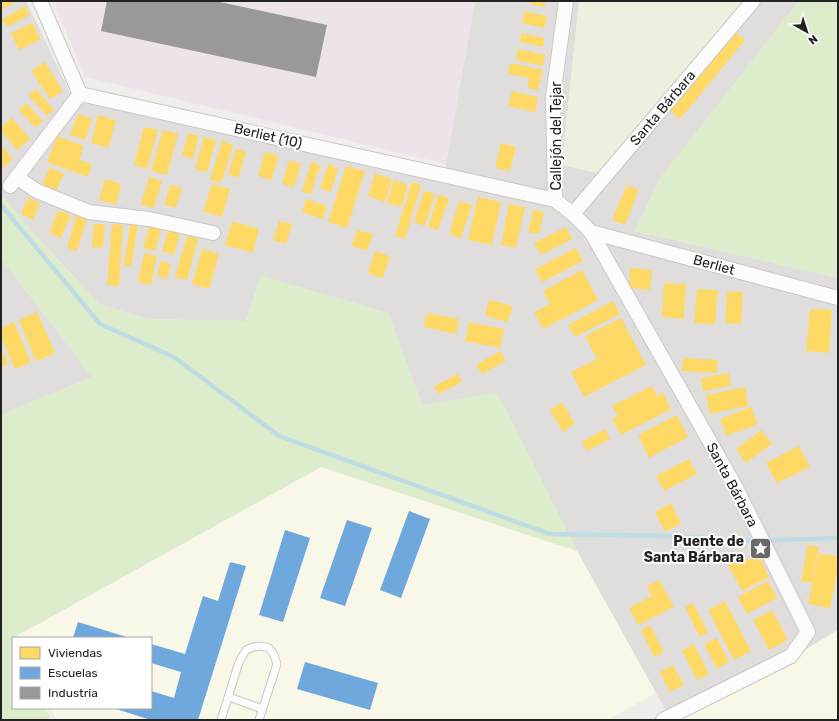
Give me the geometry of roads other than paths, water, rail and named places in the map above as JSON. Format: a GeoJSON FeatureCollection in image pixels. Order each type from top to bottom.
{"type":"FeatureCollection","features":[{"type":"Feature","properties":{"kind":"street"},"geometry":{"type":"LineString","coordinates":[[40,1],[80,94],[13,182],[89,212],[149,219],[214,233]]}},
{"type":"Feature","properties":{"kind":"street","name":"Callejón del Tejar"},"geometry":{"type":"LineString","coordinates":[[555,200],[553,97],[566,1]]}},
{"type":"Feature","properties":{"kind":"street","name":"Santa Bárbara"},"geometry":{"type":"LineString","coordinates":[[573,214],[753,1]]}},
{"type":"Feature","properties":{"kind":"street","name":"Berliet (10)"},"geometry":{"type":"LineString","coordinates":[[80,94],[555,200]]}},
{"type":"Feature","properties":{"kind":"street","name":"Santa Bárbara"},"geometry":{"type":"LineString","coordinates":[[555,200],[573,214],[590,232],[735,486],[808,632],[791,656],[663,720]]}},
{"type":"Feature","properties":{"kind":"street","name":"Berliet"},"geometry":{"type":"LineString","coordinates":[[590,232],[838,298]]}},
{"type":"Feature","properties":{"kind":"lane"},"geometry":{"type":"LineString","coordinates":[[221,720],[239,662],[246,650],[261,646],[269,648],[274,655],[276,664],[259,720]]}},
{"type":"Feature","properties":{"kind":"lane"},"geometry":{"type":"LineString","coordinates":[[229,697],[262,709]]}},
{"type":"Feature","properties":{"kind":"waterway"},"geometry":{"type":"LineString","coordinates":[[1,205],[100,324],[174,357],[279,436],[550,534],[671,536],[752,541],[838,538]]}},
{"type":"Feature","properties":{"kind":"place","name":"Puente de Santa Bárbara"},"geometry":{"type":"Point","coordinates":[760,549]}}]}
